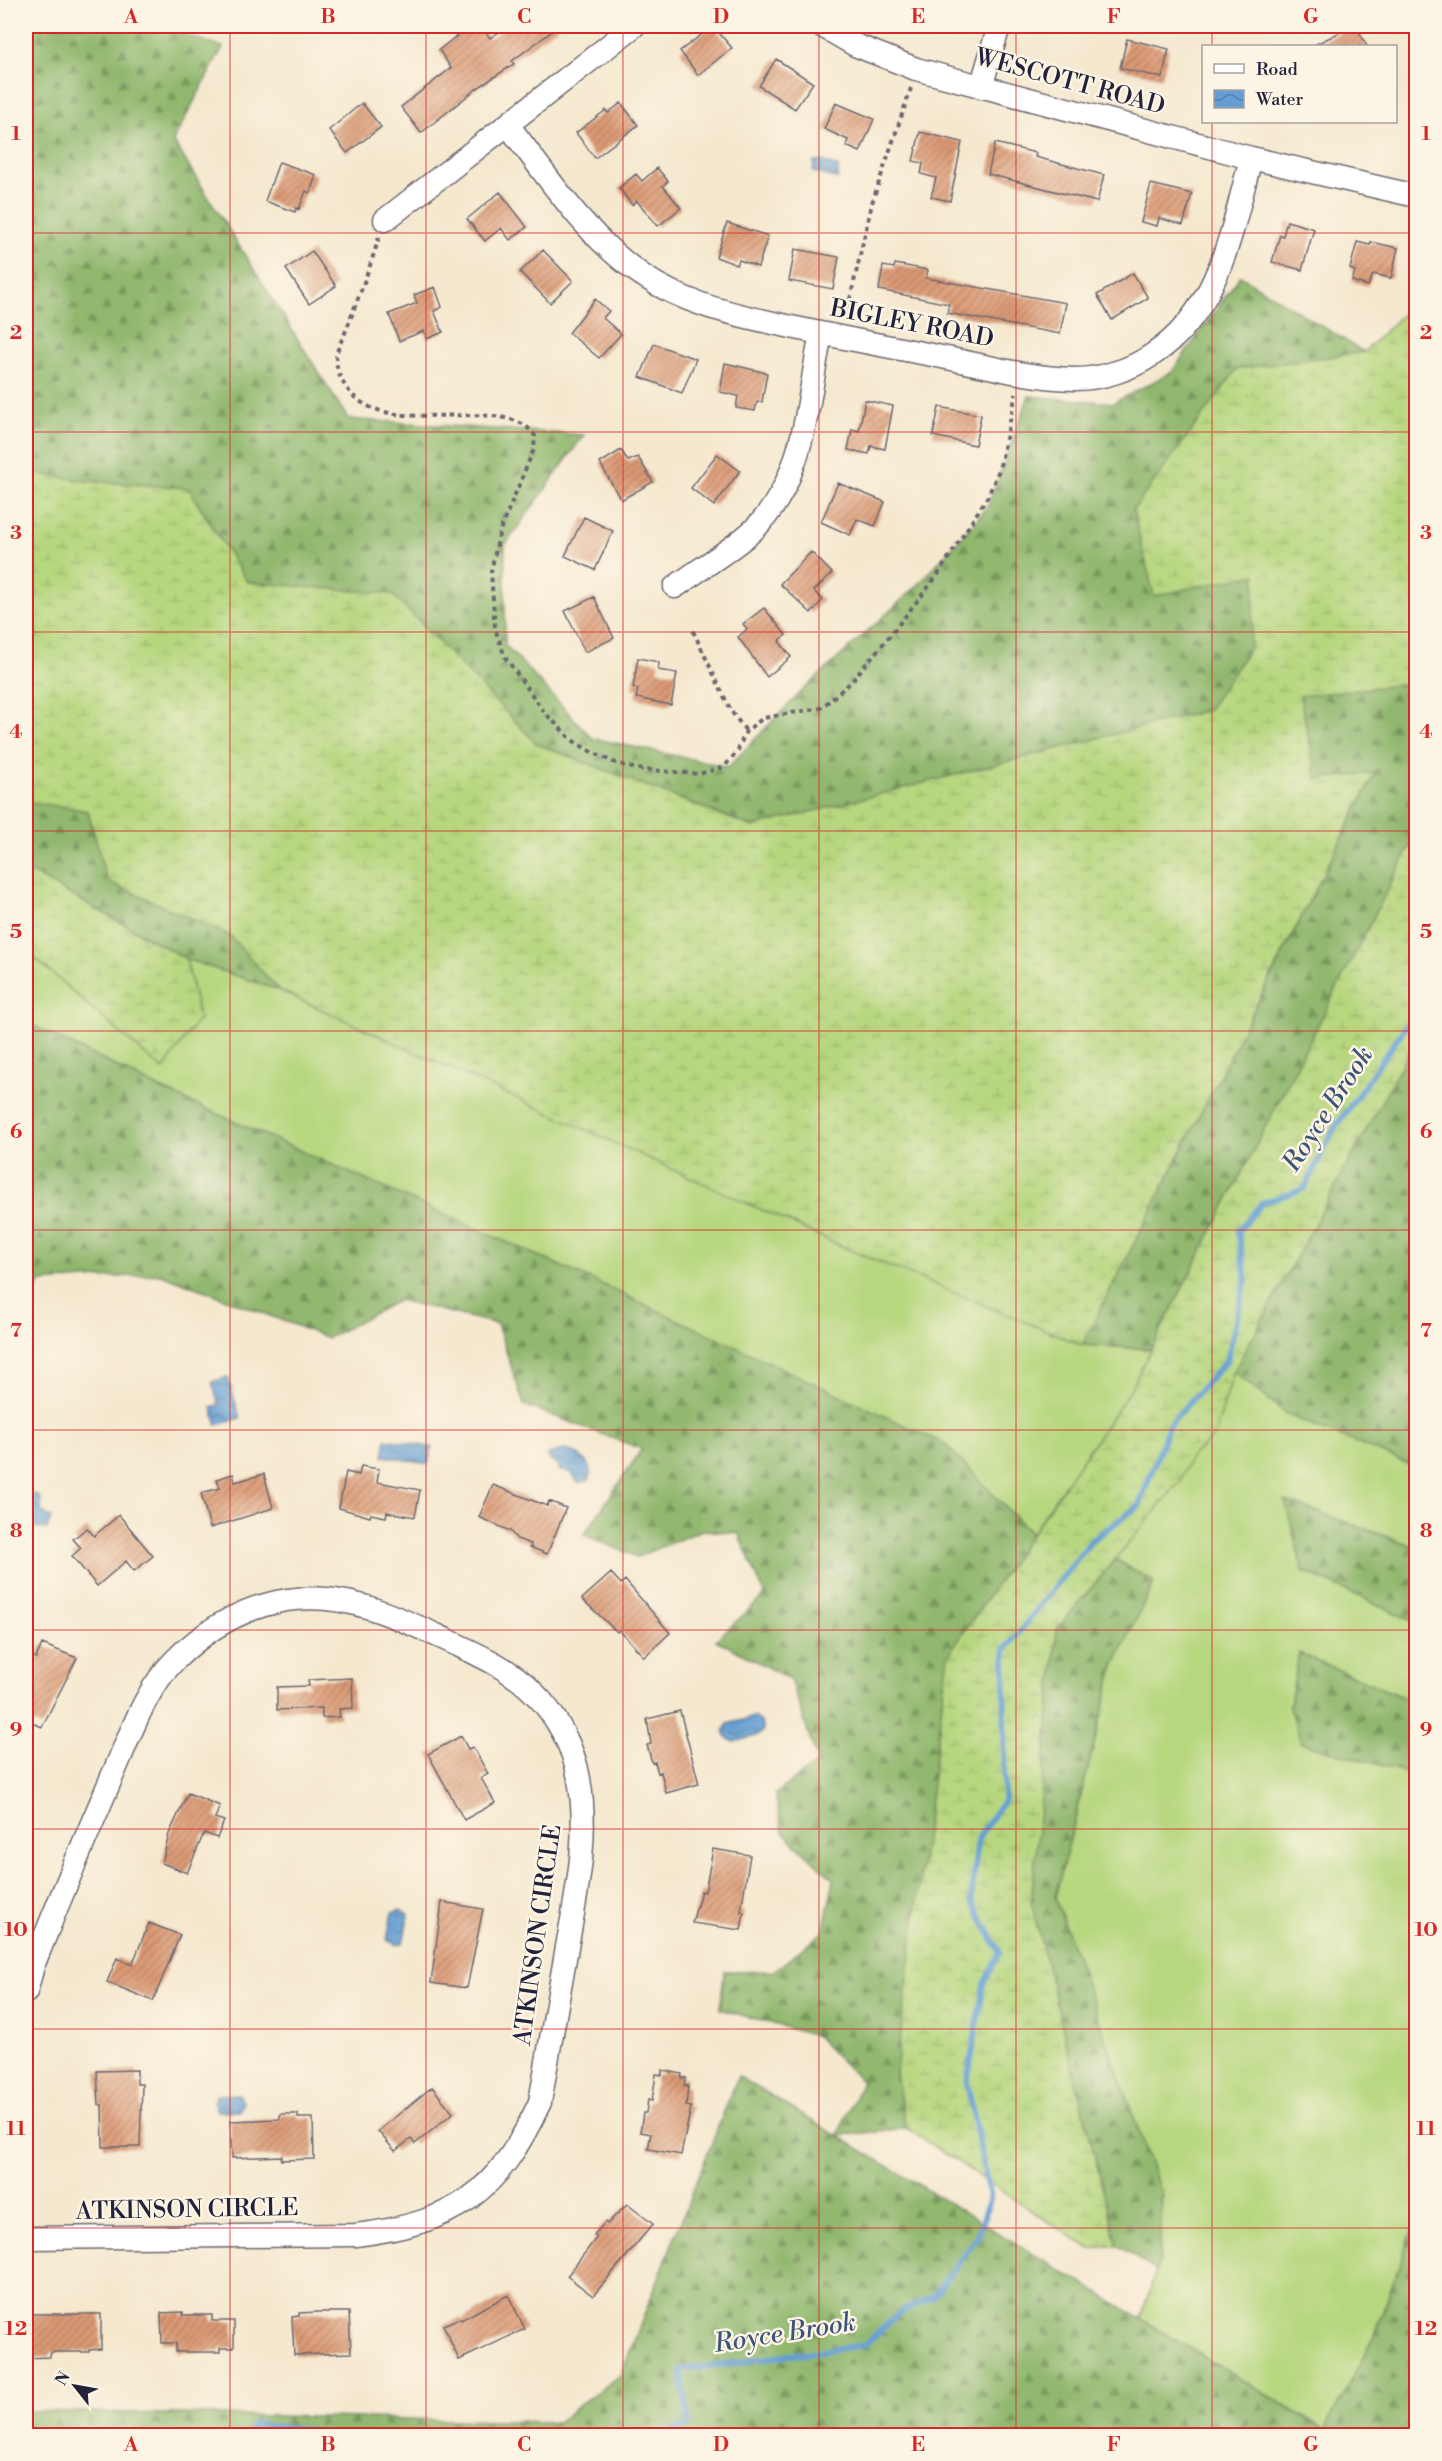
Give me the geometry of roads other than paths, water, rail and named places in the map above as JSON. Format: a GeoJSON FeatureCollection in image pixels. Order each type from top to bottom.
{"type":"FeatureCollection","features":[{"type":"Feature","properties":{"kind":"street"},"geometry":{"type":"LineString","coordinates":[[385,220],[634,26]]}},
{"type":"Feature","properties":{"kind":"street","name":"WESCOTT ROAD"},"geometry":{"type":"LineString","coordinates":[[822,26],[855,45],[916,69],[1251,158],[1416,196]]}},
{"type":"Feature","properties":{"kind":"street"},"geometry":{"type":"LineString","coordinates":[[981,87],[999,26]]}},
{"type":"Feature","properties":{"kind":"street","name":"BIGLEY ROAD"},"geometry":{"type":"LineString","coordinates":[[508,125],[594,235],[643,276],[698,305],[831,336],[1021,372],[1077,379],[1102,376],[1152,356],[1181,332],[1201,305],[1220,270],[1251,158]]}},
{"type":"Feature","properties":{"kind":"street"},"geometry":{"type":"LineString","coordinates":[[675,587],[750,533],[776,504],[797,456],[831,336]]}},
{"type":"Feature","properties":{"kind":"street","name":"ATKINSON CIRCLE"},"geometry":{"type":"LineString","coordinates":[[26,1992],[33,1966],[100,1804],[152,1690],[173,1662],[195,1642],[224,1622],[254,1608],[288,1600],[324,1599],[385,1611],[498,1664],[534,1692],[553,1716],[574,1757],[584,1829],[580,1876],[540,2102],[521,2140],[489,2182],[458,2207],[425,2223],[356,2235],[26,2238]]}},
{"type":"Feature","properties":{"kind":"water"},"geometry":{"type":"Polygon","coordinates":[[[822,161],[838,167],[838,179],[813,172],[814,162],[822,161]]]}},
{"type":"Feature","properties":{"kind":"water"},"geometry":{"type":"Polygon","coordinates":[[[228,1377],[240,1418],[217,1425],[212,1408],[219,1405],[212,1382],[228,1377]]]}},
{"type":"Feature","properties":{"kind":"water"},"geometry":{"type":"Polygon","coordinates":[[[386,1439],[432,1447],[428,1464],[383,1456],[386,1439]]]}},
{"type":"Feature","properties":{"kind":"water"},"geometry":{"type":"Polygon","coordinates":[[[563,1450],[584,1459],[590,1469],[589,1480],[578,1483],[571,1472],[560,1471],[556,1463],[549,1459],[548,1454],[563,1450]]]}},
{"type":"Feature","properties":{"kind":"water"},"geometry":{"type":"Polygon","coordinates":[[[27,1494],[37,1495],[41,1500],[41,1511],[51,1518],[47,1529],[40,1529],[26,1519],[24,1507],[27,1494]]]}},
{"type":"Feature","properties":{"kind":"water"},"geometry":{"type":"Polygon","coordinates":[[[754,1717],[761,1722],[763,1730],[759,1735],[734,1742],[727,1738],[724,1730],[728,1724],[754,1717]]]}},
{"type":"Feature","properties":{"kind":"water"},"geometry":{"type":"Polygon","coordinates":[[[400,1910],[409,1914],[403,1943],[397,1945],[387,1940],[392,1912],[400,1910]]]}},
{"type":"Feature","properties":{"kind":"water"},"geometry":{"type":"Polygon","coordinates":[[[239,2094],[243,2102],[239,2111],[217,2111],[213,2101],[217,2095],[239,2094]]]}},
{"type":"Feature","properties":{"kind":"waterway","name":"Royce Brook"},"geometry":{"type":"LineString","coordinates":[[653,2436],[689,2425],[681,2370],[864,2345],[901,2312],[934,2296],[978,2236],[990,2198],[967,2083],[984,1984],[1000,1952],[971,1900],[978,1838],[1004,1800],[1005,1650],[1092,1540],[1139,1506],[1169,1425],[1227,1360],[1246,1279],[1238,1231],[1262,1203],[1304,1189],[1334,1129],[1416,1012]]}},
{"type":"Feature","properties":{"kind":"waterway","name":"Royce Brook"},"geometry":{"type":"LineString","coordinates":[[247,2436],[253,2424],[320,2432],[330,2436]]}}]}
